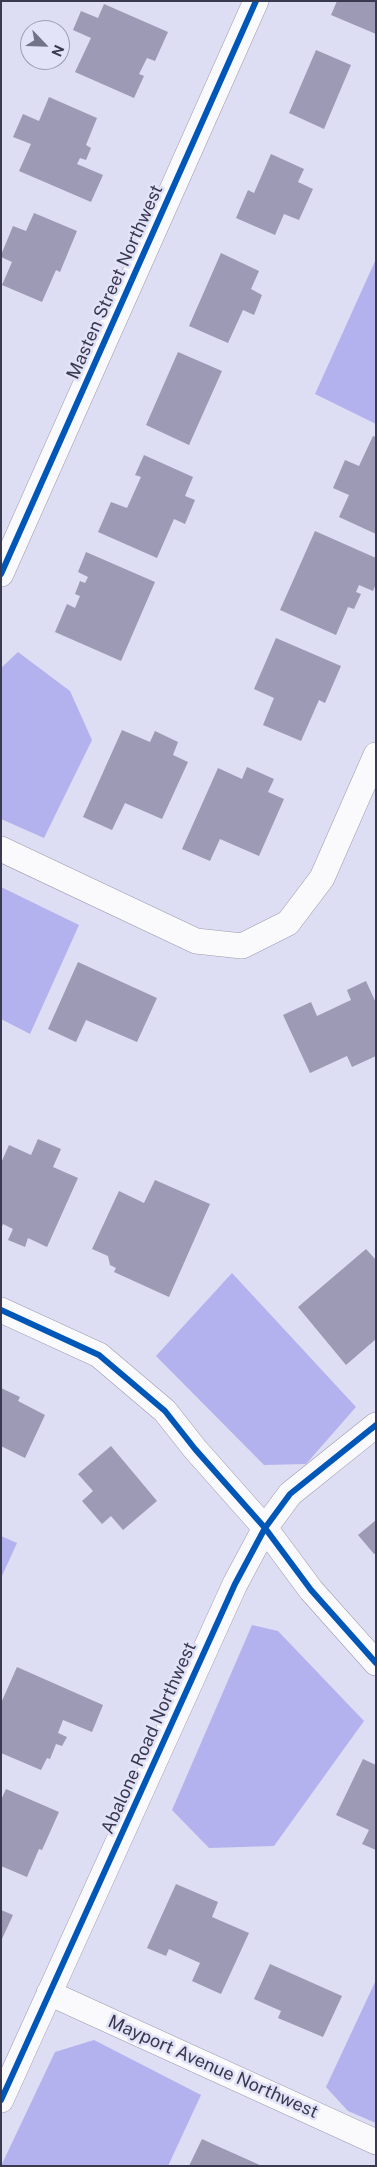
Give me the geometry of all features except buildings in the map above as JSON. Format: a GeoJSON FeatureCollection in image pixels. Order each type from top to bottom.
{"type":"FeatureCollection","features":[{"type":"Feature","properties":{"kind":"street","name":"Masten Street Northwest"},"geometry":{"type":"LineString","coordinates":[[1,574],[256,1]]}},
{"type":"Feature","properties":{"kind":"street"},"geometry":{"type":"LineString","coordinates":[[1,849],[196,941],[242,946],[288,923],[322,878],[376,755]]}},
{"type":"Feature","properties":{"kind":"street"},"geometry":{"type":"LineString","coordinates":[[1,1310],[99,1355],[165,1411],[195,1450],[265,1528],[311,1590],[376,1663]]}},
{"type":"Feature","properties":{"kind":"street","name":"Abalone Road Northwest"},"geometry":{"type":"LineString","coordinates":[[1,2100],[235,1584],[265,1528],[290,1494],[376,1425]]}},
{"type":"Feature","properties":{"kind":"street","name":"Mayport Avenue Northwest"},"geometry":{"type":"LineString","coordinates":[[49,1993],[376,2142]]}},
{"type":"Feature","properties":{"kind":"shaded area"},"geometry":{"type":"Polygon","coordinates":[[[376,259],[376,424],[315,394],[376,259]]]}},
{"type":"Feature","properties":{"kind":"shaded area"},"geometry":{"type":"Polygon","coordinates":[[[18,652],[70,691],[92,740],[44,838],[1,819],[1,668],[18,652]]]}},
{"type":"Feature","properties":{"kind":"shaded area"},"geometry":{"type":"Polygon","coordinates":[[[1,887],[79,925],[30,1034],[1,1019],[1,887]]]}},
{"type":"Feature","properties":{"kind":"shaded area"},"geometry":{"type":"Polygon","coordinates":[[[232,1273],[356,1407],[306,1464],[264,1465],[156,1356],[232,1273]]]}},
{"type":"Feature","properties":{"kind":"shaded area"},"geometry":{"type":"Polygon","coordinates":[[[1,1536],[17,1543],[1,1578],[1,1536]]]}},
{"type":"Feature","properties":{"kind":"shaded area"},"geometry":{"type":"Polygon","coordinates":[[[252,1625],[278,1631],[364,1721],[274,1846],[209,1848],[172,1810],[252,1625]]]}},
{"type":"Feature","properties":{"kind":"shaded area"},"geometry":{"type":"Polygon","coordinates":[[[376,1980],[376,2123],[348,2111],[326,2087],[376,1980]]]}},
{"type":"Feature","properties":{"kind":"shaded area"},"geometry":{"type":"Polygon","coordinates":[[[94,2040],[201,2095],[168,2166],[1,2166],[55,2052],[94,2040]]]}},
{"type":"Feature","properties":{"kind":"cycle path"},"geometry":{"type":"LineString","coordinates":[[1,574],[256,1]]}},
{"type":"Feature","properties":{"kind":"cycle path"},"geometry":{"type":"LineString","coordinates":[[1,1310],[99,1355],[165,1411],[195,1449],[265,1528],[311,1590],[376,1663]]}},
{"type":"Feature","properties":{"kind":"cycle path"},"geometry":{"type":"LineString","coordinates":[[1,2100],[235,1584],[265,1528],[290,1494],[376,1425]]}}]}
